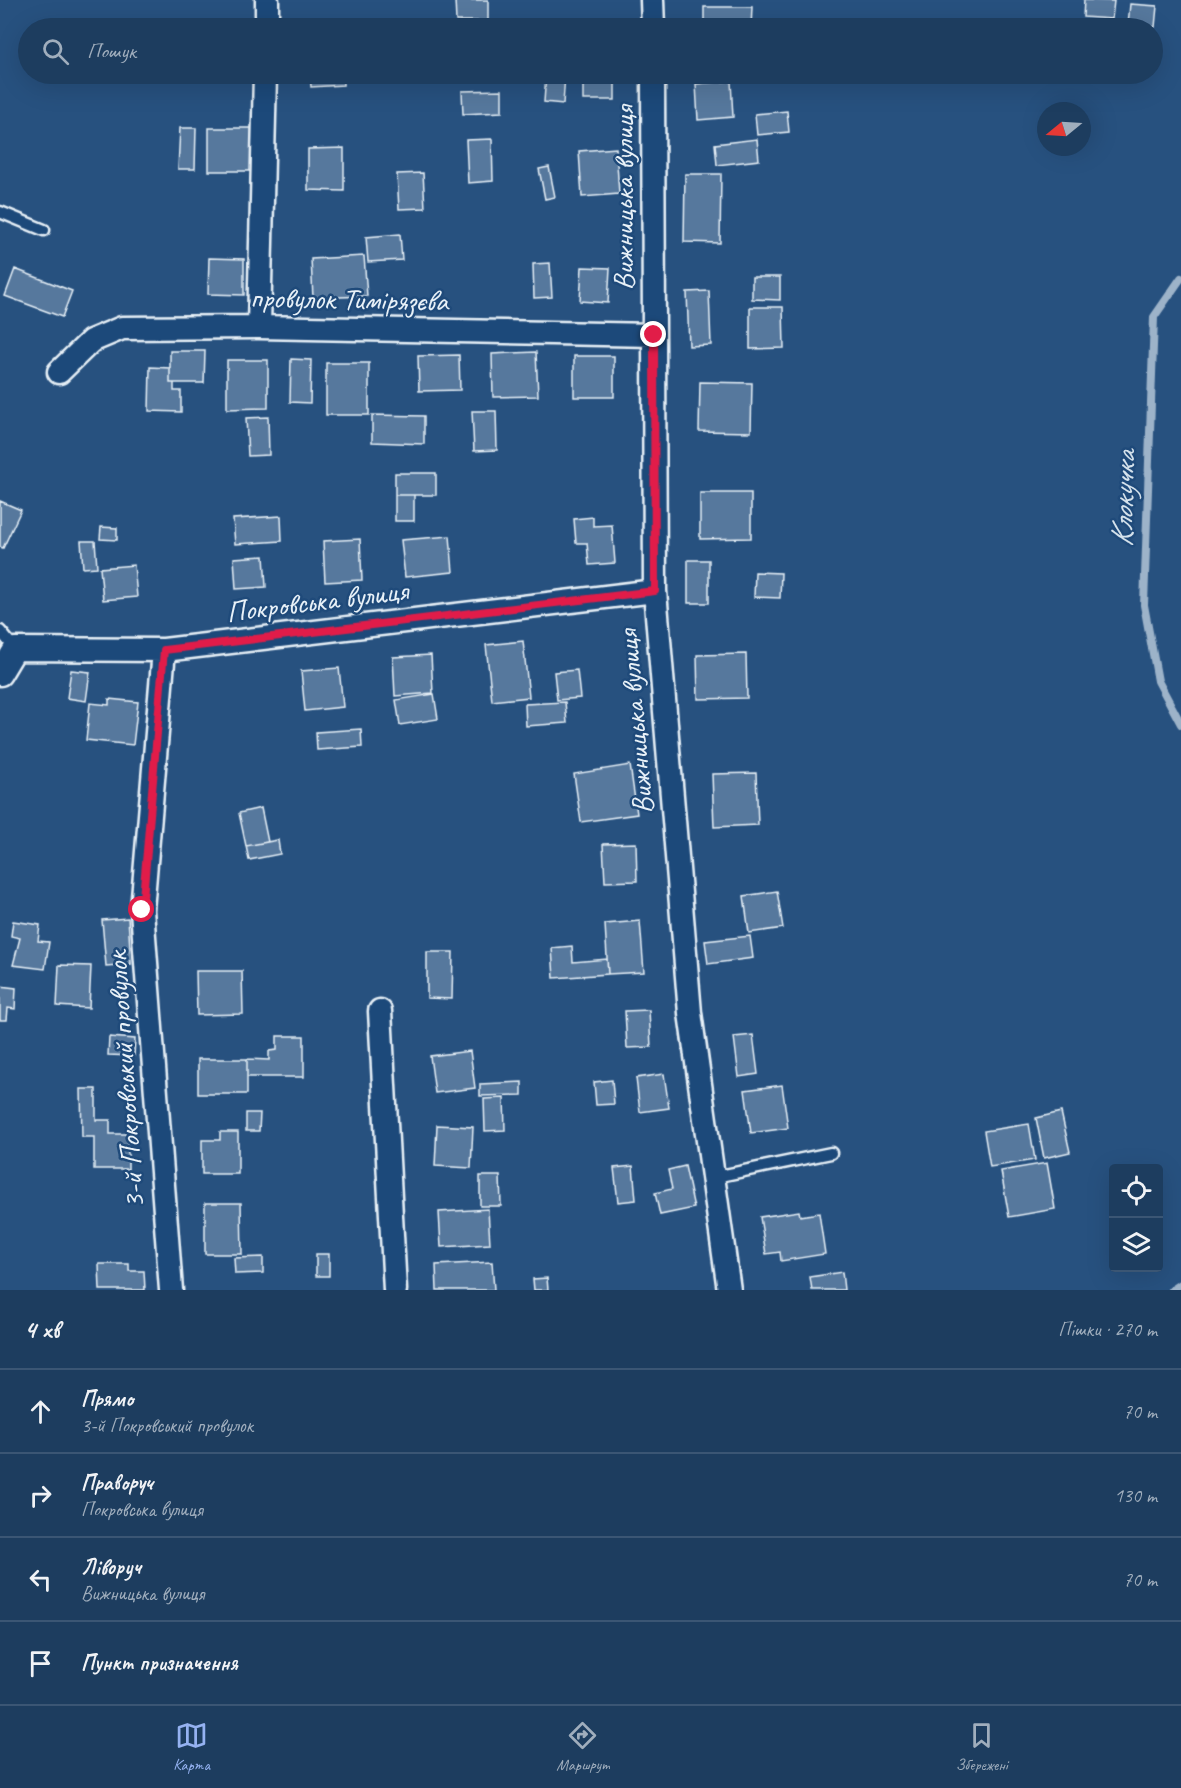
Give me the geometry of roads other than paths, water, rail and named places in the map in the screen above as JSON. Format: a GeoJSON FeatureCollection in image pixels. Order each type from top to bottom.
{"type":"FeatureCollection","features":[{"type":"Feature","properties":{"kind":"street"},"geometry":{"type":"LineString","coordinates":[[267,0],[267,18]]}},
{"type":"Feature","properties":{"kind":"street"},"geometry":{"type":"LineString","coordinates":[[652,0],[652,18]]}},
{"type":"Feature","properties":{"kind":"street"},"geometry":{"type":"LineString","coordinates":[[259,327],[265,84]]}},
{"type":"Feature","properties":{"kind":"street","name":"Вижницька вулиця"},"geometry":{"type":"LineString","coordinates":[[653,84],[655,591],[690,1013],[715,1177],[729,1290]]}},
{"type":"Feature","properties":{"kind":"street","name":"провулок Тимірязєва"},"geometry":{"type":"LineString","coordinates":[[59,372],[91,341],[122,328],[259,327],[654,335]]}},
{"type":"Feature","properties":{"kind":"street","name":"Покровська вулиця"},"geometry":{"type":"LineString","coordinates":[[15,649],[164,650],[655,591]]}},
{"type":"Feature","properties":{"kind":"street"},"geometry":{"type":"LineString","coordinates":[[0,674],[15,649]]}},
{"type":"Feature","properties":{"kind":"street","name":"3-й Покровський провулок"},"geometry":{"type":"LineString","coordinates":[[164,650],[142,910],[171,1290]]}},
{"type":"Feature","properties":{"kind":"street"},"geometry":{"type":"LineString","coordinates":[[380,1011],[395,1290]]}},
{"type":"Feature","properties":{"kind":"lane"},"geometry":{"type":"LineString","coordinates":[[0,212],[44,231]]}},
{"type":"Feature","properties":{"kind":"lane"},"geometry":{"type":"LineString","coordinates":[[0,631],[15,649]]}},
{"type":"Feature","properties":{"kind":"lane"},"geometry":{"type":"LineString","coordinates":[[715,1177],[831,1153]]}},
{"type":"Feature","properties":{"kind":"waterway","name":"Клокучка"},"geometry":{"type":"LineString","coordinates":[[1181,278],[1154,317],[1144,605],[1158,681],[1181,724]]}},
{"type":"Feature","properties":{"kind":"waterway"},"geometry":{"type":"LineString","coordinates":[[1172,1290],[1181,1284]]}}]}
